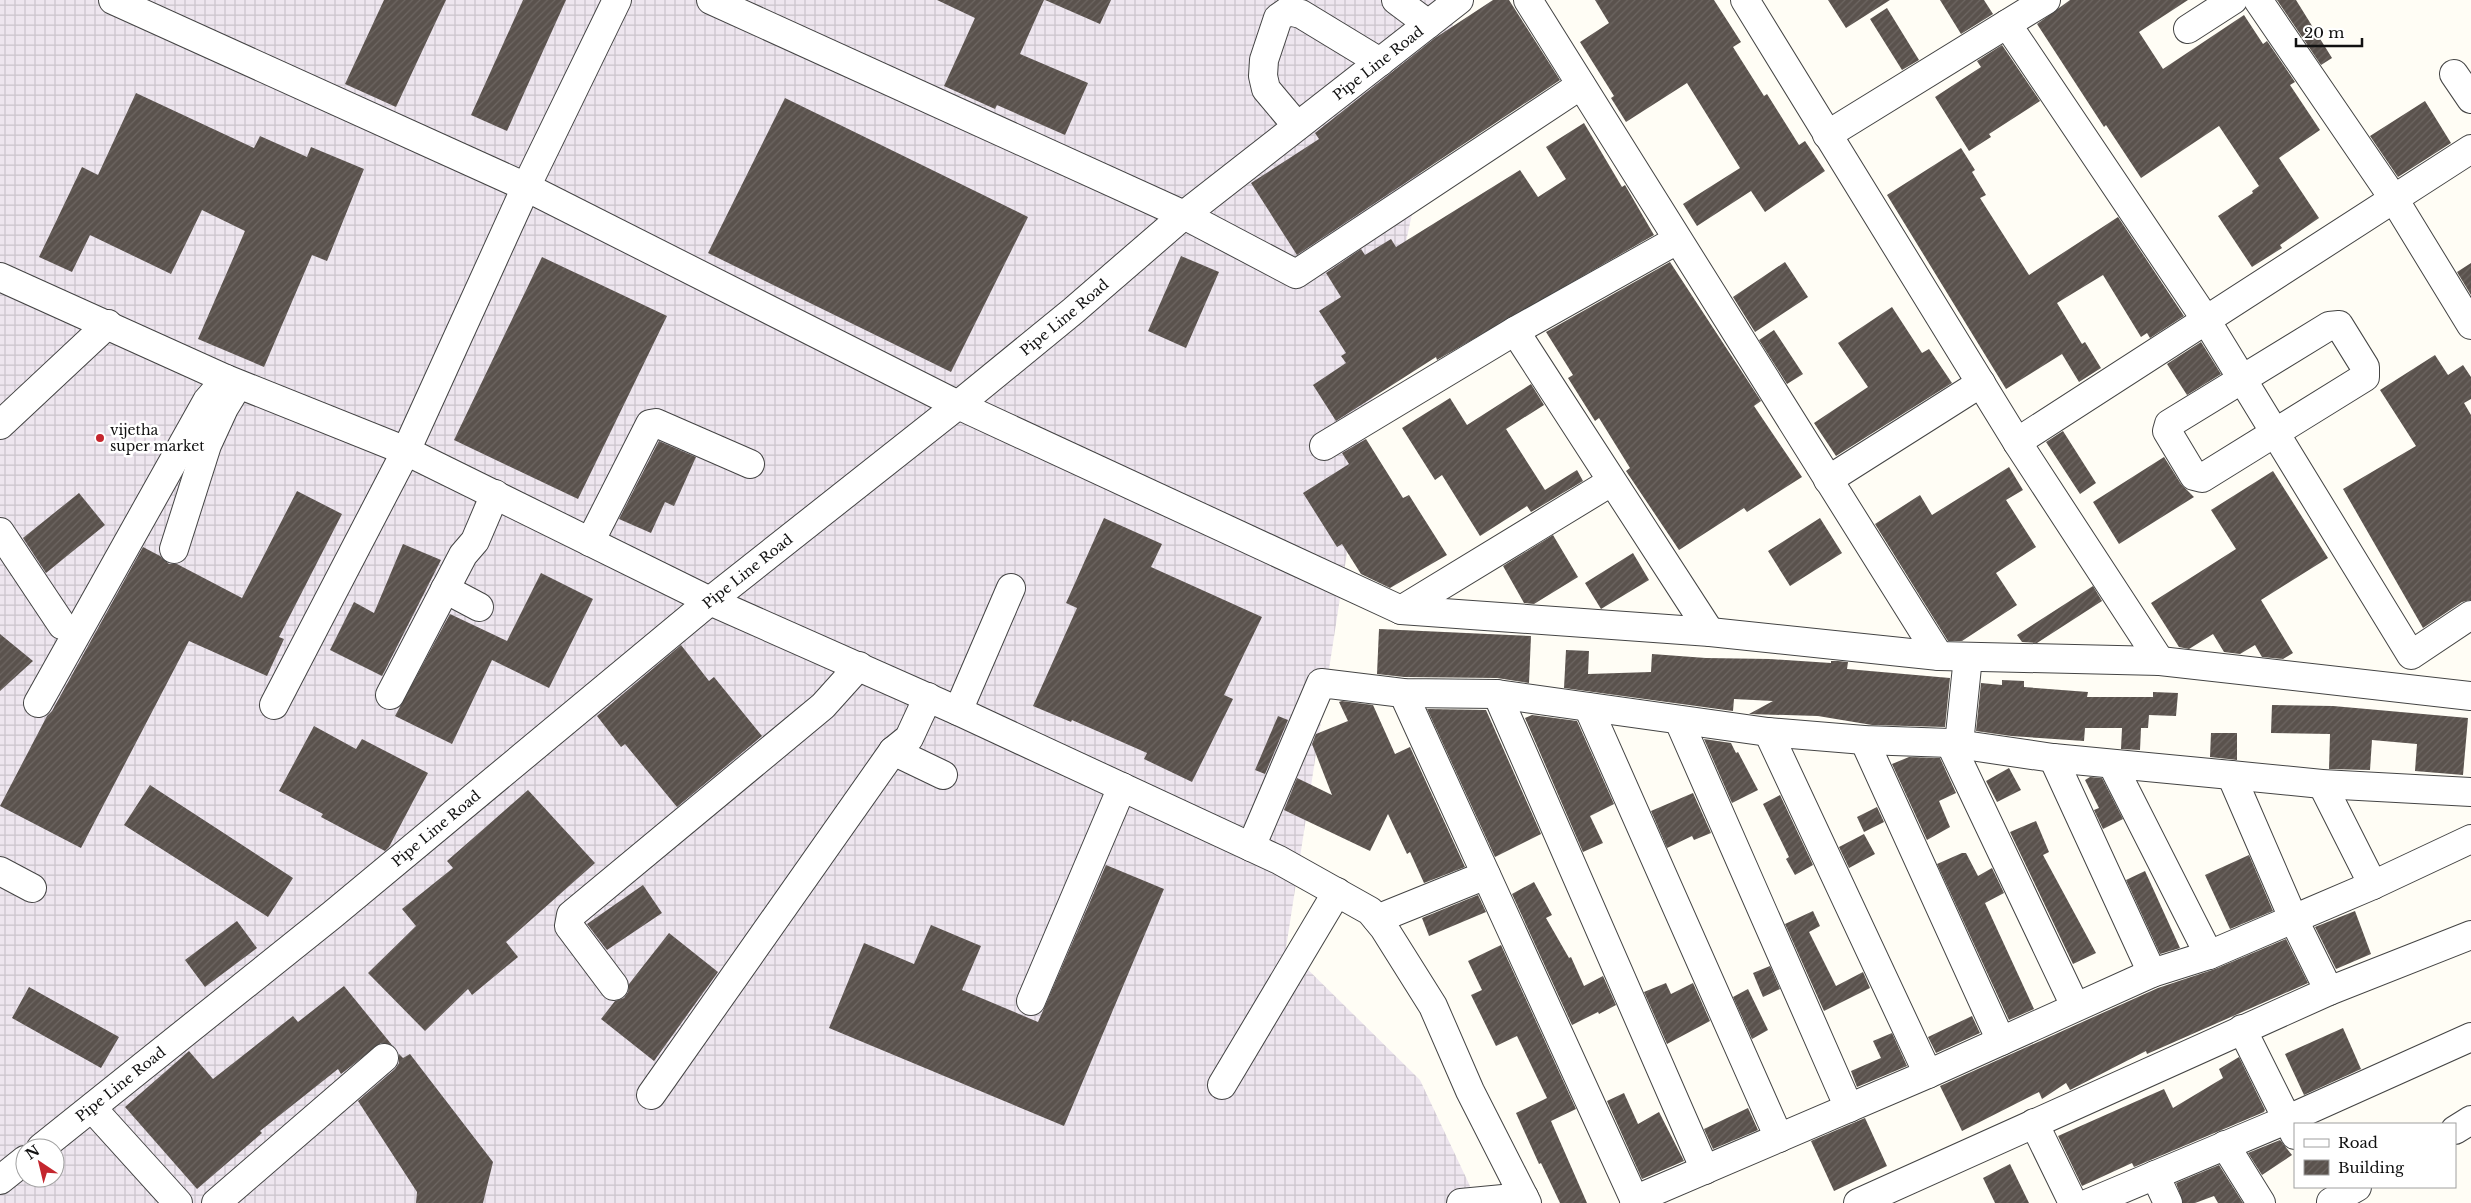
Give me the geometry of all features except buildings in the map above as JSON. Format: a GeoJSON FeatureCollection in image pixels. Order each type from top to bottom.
{"type":"FeatureCollection","features":[{"type":"Feature","properties":{"kind":"street"},"geometry":{"type":"LineString","coordinates":[[113,0],[526,187],[958,405],[1401,610],[1710,632],[1939,656],[2160,661],[2471,696]]}},
{"type":"Feature","properties":{"kind":"street"},"geometry":{"type":"LineString","coordinates":[[274,704],[406,450],[526,187],[617,0]]}},
{"type":"Feature","properties":{"kind":"street"},"geometry":{"type":"LineString","coordinates":[[712,0],[1184,215],[1296,274],[1581,85]]}},
{"type":"Feature","properties":{"kind":"street"},"geometry":{"type":"LineString","coordinates":[[1396,0],[1428,24]]}},
{"type":"Feature","properties":{"kind":"street","name":"Pipe Line Road"},"geometry":{"type":"LineString","coordinates":[[54,1138],[332,915],[710,601],[958,405],[1073,311],[1184,215],[1459,0]]}},
{"type":"Feature","properties":{"kind":"street"},"geometry":{"type":"LineString","coordinates":[[1528,0],[1939,656]]}},
{"type":"Feature","properties":{"kind":"street"},"geometry":{"type":"LineString","coordinates":[[1745,0],[2017,442],[2160,661]]}},
{"type":"Feature","properties":{"kind":"street"},"geometry":{"type":"LineString","coordinates":[[1827,135],[2046,0]]}},
{"type":"Feature","properties":{"kind":"street"},"geometry":{"type":"LineString","coordinates":[[2188,29],[2234,0]]}},
{"type":"Feature","properties":{"kind":"street"},"geometry":{"type":"LineString","coordinates":[[2258,0],[2394,199],[2471,325]]}},
{"type":"Feature","properties":{"kind":"street"},"geometry":{"type":"LineString","coordinates":[[1297,126],[1266,89],[1263,76],[1264,60],[1278,18],[1288,11],[1301,14],[1380,62]]}},
{"type":"Feature","properties":{"kind":"street"},"geometry":{"type":"LineString","coordinates":[[2007,24],[2206,320],[2432,691]]}},
{"type":"Feature","properties":{"kind":"street"},"geometry":{"type":"LineString","coordinates":[[2454,74],[2471,99]]}},
{"type":"Feature","properties":{"kind":"street"},"geometry":{"type":"LineString","coordinates":[[2017,442],[2471,149]]}},
{"type":"Feature","properties":{"kind":"street"},"geometry":{"type":"LineString","coordinates":[[1324,446],[1515,331],[1678,240]]}},
{"type":"Feature","properties":{"kind":"street"},"geometry":{"type":"LineString","coordinates":[[0,276],[232,382],[406,450],[710,601],[928,697],[1251,847],[1370,911],[1406,962],[1433,1006],[1470,1091],[1526,1200],[1461,1203]]}},
{"type":"Feature","properties":{"kind":"street"},"geometry":{"type":"LineString","coordinates":[[0,425],[108,324]]}},
{"type":"Feature","properties":{"kind":"street"},"geometry":{"type":"LineString","coordinates":[[2339,325],[2365,367],[2365,378],[2202,478],[2194,476],[2167,431],[2169,424],[2243,380],[2329,326],[2339,325]]}},
{"type":"Feature","properties":{"kind":"street"},"geometry":{"type":"LineString","coordinates":[[1515,331],[1710,632]]}},
{"type":"Feature","properties":{"kind":"street"},"geometry":{"type":"LineString","coordinates":[[174,549],[207,445],[224,408],[232,382]]}},
{"type":"Feature","properties":{"kind":"street"},"geometry":{"type":"LineString","coordinates":[[38,703],[207,401],[232,382]]}},
{"type":"Feature","properties":{"kind":"street"},"geometry":{"type":"LineString","coordinates":[[1828,480],[1981,384]]}},
{"type":"Feature","properties":{"kind":"street"},"geometry":{"type":"LineString","coordinates":[[590,542],[650,424],[656,423],[750,464]]}},
{"type":"Feature","properties":{"kind":"street"},"geometry":{"type":"LineString","coordinates":[[1401,610],[1612,482]]}},
{"type":"Feature","properties":{"kind":"street"},"geometry":{"type":"LineString","coordinates":[[390,695],[463,555],[475,541],[494,494]]}},
{"type":"Feature","properties":{"kind":"street"},"geometry":{"type":"LineString","coordinates":[[0,532],[62,625]]}},
{"type":"Feature","properties":{"kind":"street"},"geometry":{"type":"LineString","coordinates":[[958,711],[1011,588]]}},
{"type":"Feature","properties":{"kind":"street"},"geometry":{"type":"LineString","coordinates":[[445,589],[478,607]]}},
{"type":"Feature","properties":{"kind":"street"},"geometry":{"type":"LineString","coordinates":[[2411,655],[2471,615]]}},
{"type":"Feature","properties":{"kind":"street"},"geometry":{"type":"LineString","coordinates":[[1968,657],[1955,743],[2076,1006]]}},
{"type":"Feature","properties":{"kind":"street"},"geometry":{"type":"LineString","coordinates":[[614,986],[569,926],[571,915],[823,706],[859,666]]}},
{"type":"Feature","properties":{"kind":"street"},"geometry":{"type":"LineString","coordinates":[[1251,847],[1321,683],[1403,693],[1496,694],[1768,732],[1864,740],[1955,743],[2053,758],[2322,784],[2471,792]]}},
{"type":"Feature","properties":{"kind":"street"},"geometry":{"type":"LineString","coordinates":[[1403,693],[1635,1201],[1928,1074],[2152,972],[2209,955],[2373,885],[2471,839]]}},
{"type":"Feature","properties":{"kind":"street"},"geometry":{"type":"LineString","coordinates":[[1496,694],[1705,1170]]}},
{"type":"Feature","properties":{"kind":"street"},"geometry":{"type":"LineString","coordinates":[[651,1095],[892,751],[909,738],[928,697]]}},
{"type":"Feature","properties":{"kind":"street"},"geometry":{"type":"LineString","coordinates":[[1588,707],[1779,1138]]}},
{"type":"Feature","properties":{"kind":"street"},"geometry":{"type":"LineString","coordinates":[[1679,721],[1849,1108]]}},
{"type":"Feature","properties":{"kind":"street"},"geometry":{"type":"LineString","coordinates":[[1768,732],[1928,1074]]}},
{"type":"Feature","properties":{"kind":"street"},"geometry":{"type":"LineString","coordinates":[[1864,740],[2001,1041]]}},
{"type":"Feature","properties":{"kind":"street"},"geometry":{"type":"LineString","coordinates":[[892,751],[943,775]]}},
{"type":"Feature","properties":{"kind":"street"},"geometry":{"type":"LineString","coordinates":[[2053,758],[2152,972]]}},
{"type":"Feature","properties":{"kind":"street"},"geometry":{"type":"LineString","coordinates":[[2112,764],[2209,955]]}},
{"type":"Feature","properties":{"kind":"street"},"geometry":{"type":"LineString","coordinates":[[2231,775],[2294,918],[2329,991]]}},
{"type":"Feature","properties":{"kind":"street"},"geometry":{"type":"LineString","coordinates":[[2322,784],[2373,885]]}},
{"type":"Feature","properties":{"kind":"street"},"geometry":{"type":"LineString","coordinates":[[1031,1001],[1122,787]]}},
{"type":"Feature","properties":{"kind":"street"},"geometry":{"type":"LineString","coordinates":[[0,871],[32,888]]}},
{"type":"Feature","properties":{"kind":"street"},"geometry":{"type":"LineString","coordinates":[[1377,919],[1486,875]]}},
{"type":"Feature","properties":{"kind":"street"},"geometry":{"type":"LineString","coordinates":[[1222,1085],[1337,892]]}},
{"type":"Feature","properties":{"kind":"street"},"geometry":{"type":"LineString","coordinates":[[1858,1203],[2242,1029],[2329,991],[2471,935]]}},
{"type":"Feature","properties":{"kind":"street"},"geometry":{"type":"LineString","coordinates":[[2089,1203],[2225,1145],[2290,1127],[2242,1029]]}},
{"type":"Feature","properties":{"kind":"street"},"geometry":{"type":"LineString","coordinates":[[2298,1123],[2471,1037]]}},
{"type":"Feature","properties":{"kind":"street"},"geometry":{"type":"LineString","coordinates":[[216,1203],[384,1058]]}},
{"type":"Feature","properties":{"kind":"street"},"geometry":{"type":"LineString","coordinates":[[92,1108],[178,1203]]}},
{"type":"Feature","properties":{"kind":"street"},"geometry":{"type":"LineString","coordinates":[[2456,1129],[2471,1120]]}},
{"type":"Feature","properties":{"kind":"street"},"geometry":{"type":"LineString","coordinates":[[2034,1123],[2073,1203]]}},
{"type":"Feature","properties":{"kind":"street"},"geometry":{"type":"LineString","coordinates":[[2225,1145],[2261,1203]]}},
{"type":"Feature","properties":{"kind":"street"},"geometry":{"type":"LineString","coordinates":[[0,1180],[15,1168]]}},
{"type":"Feature","properties":{"kind":"street"},"geometry":{"type":"LineString","coordinates":[[2155,1175],[2168,1203]]}},
{"type":"Feature","properties":{"kind":"street"},"geometry":{"type":"LineString","coordinates":[[2329,1197],[2354,1188]]}},
{"type":"Feature","properties":{"kind":"shaded area"},"geometry":{"type":"Polygon","coordinates":[[[0,0],[1458,0],[1367,423],[1286,948],[1420,1080],[1478,1203],[0,1203],[0,0]]]}},
{"type":"Feature","properties":{"kind":"place","name":"vijetha super market"},"geometry":{"type":"Point","coordinates":[100,438]}}]}
